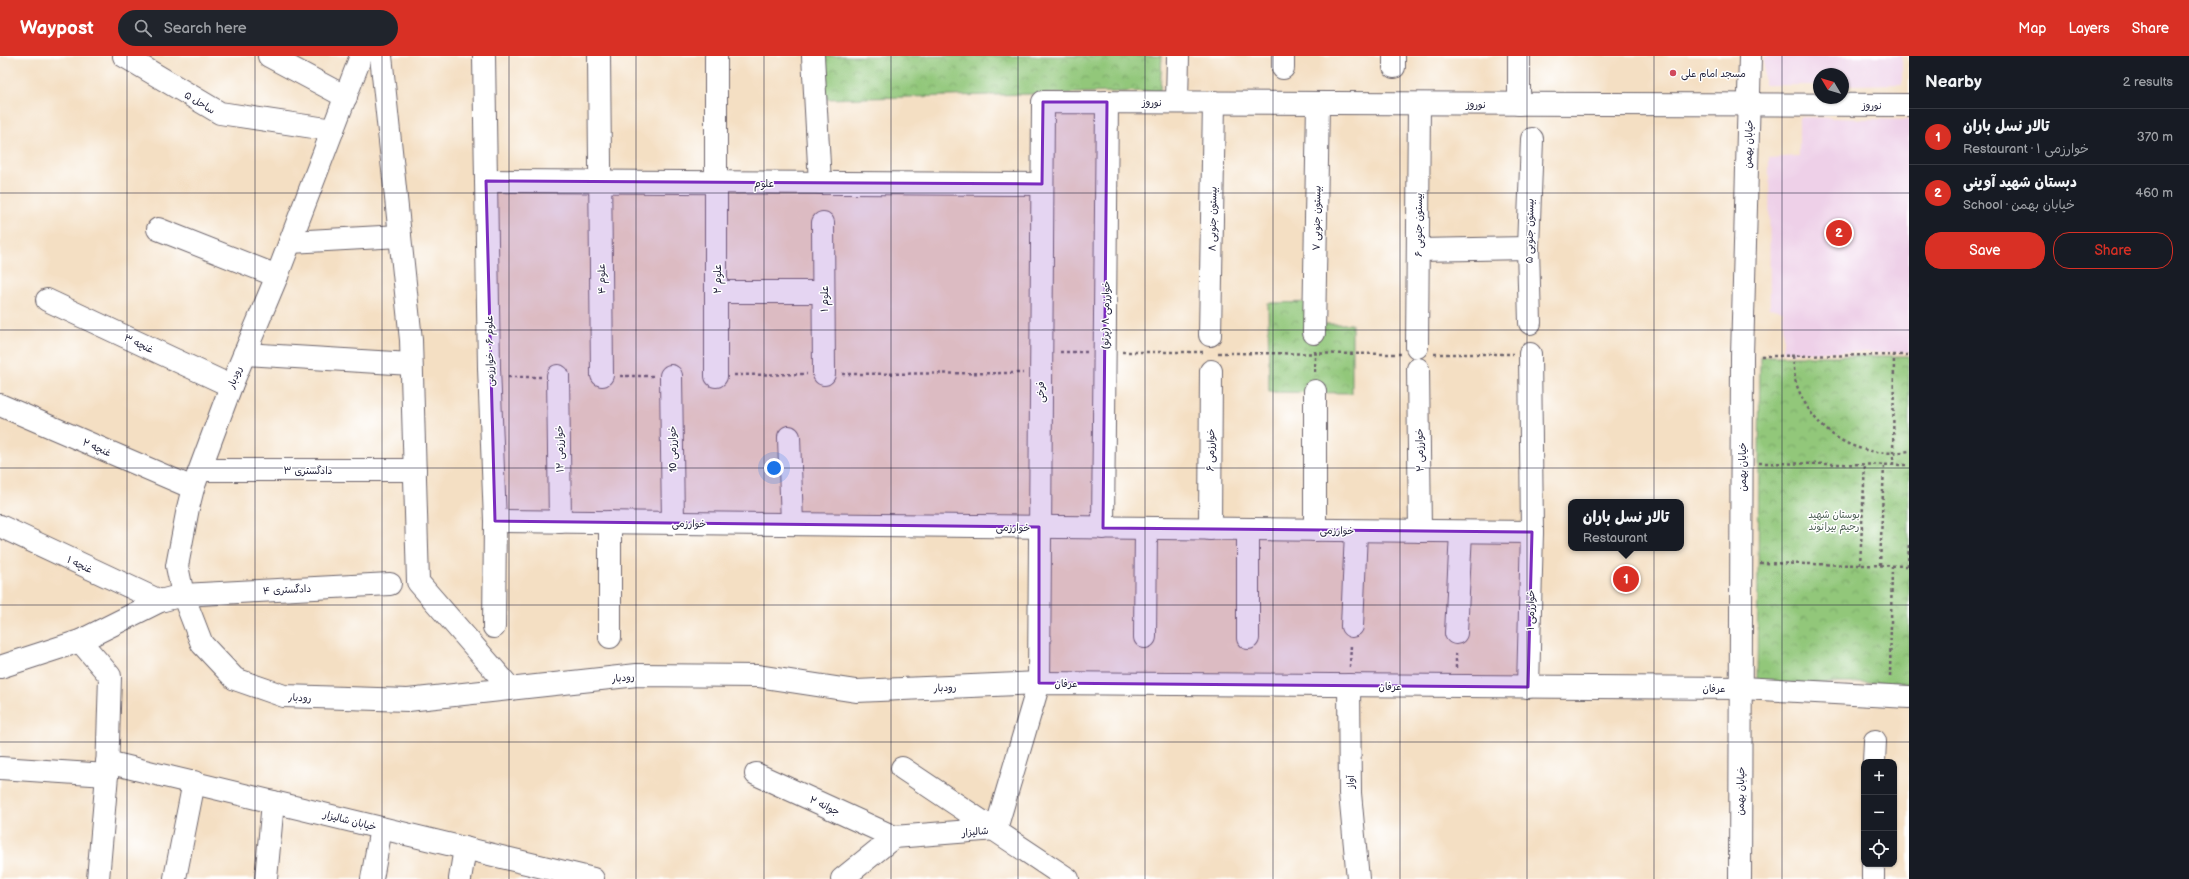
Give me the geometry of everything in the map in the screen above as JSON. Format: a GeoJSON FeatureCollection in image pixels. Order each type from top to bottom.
{"type":"FeatureCollection","features":[{"type":"Feature","properties":{"kind":"street","name":"ساحل ۵"},"geometry":{"type":"LineString","coordinates":[[124,56],[220,113],[333,130]]}},
{"type":"Feature","properties":{"kind":"street"},"geometry":{"type":"LineString","coordinates":[[269,56],[346,97]]}},
{"type":"Feature","properties":{"kind":"street","name":"رودبار"},"geometry":{"type":"LineString","coordinates":[[361,56],[277,276],[231,386],[197,479],[177,566],[183,595],[202,644],[235,679],[284,696],[408,700],[637,675],[758,676],[856,691],[1039,683]]}},
{"type":"Feature","properties":{"kind":"street"},"geometry":{"type":"LineString","coordinates":[[381,56],[412,364],[418,582],[511,689]]}},
{"type":"Feature","properties":{"kind":"street","name":"علوم ۶ - خوارزمی"},"geometry":{"type":"LineString","coordinates":[[484,56],[489,377],[494,521],[494,627]]}},
{"type":"Feature","properties":{"kind":"street","name":"علوم ۴"},"geometry":{"type":"LineString","coordinates":[[599,56],[602,376]]}},
{"type":"Feature","properties":{"kind":"street","name":"علوم ۲"},"geometry":{"type":"LineString","coordinates":[[716,56],[716,376]]}},
{"type":"Feature","properties":{"kind":"street"},"geometry":{"type":"LineString","coordinates":[[813,56],[820,183]]}},
{"type":"Feature","properties":{"kind":"street"},"geometry":{"type":"LineString","coordinates":[[1177,102],[1178,56]]}},
{"type":"Feature","properties":{"kind":"street"},"geometry":{"type":"LineString","coordinates":[[1519,56],[1519,104]]}},
{"type":"Feature","properties":{"kind":"street","name":"خیابان بهمن"},"geometry":{"type":"LineString","coordinates":[[1740,879],[1742,356],[1750,105],[1750,56]]}},
{"type":"Feature","properties":{"kind":"street","name":"نوروز"},"geometry":{"type":"LineString","coordinates":[[1043,102],[1909,105]]}},
{"type":"Feature","properties":{"kind":"street","name":"فرخی"},"geometry":{"type":"LineString","coordinates":[[1039,683],[1043,102]]}},
{"type":"Feature","properties":{"kind":"street","name":"خوارزمی ۸ (پرتو)"},"geometry":{"type":"LineString","coordinates":[[1103,528],[1107,102]]}},
{"type":"Feature","properties":{"kind":"street","name":"بیستون جنوبی ۸"},"geometry":{"type":"LineString","coordinates":[[1210,335],[1214,102]]}},
{"type":"Feature","properties":{"kind":"street","name":"بیستون جنوبی ۷"},"geometry":{"type":"LineString","coordinates":[[1314,343],[1318,103]]}},
{"type":"Feature","properties":{"kind":"street","name":"بیستون جنوبی ۶"},"geometry":{"type":"LineString","coordinates":[[1416,356],[1419,104]]}},
{"type":"Feature","properties":{"kind":"street","name":"بیستون جنوبی ۵"},"geometry":{"type":"LineString","coordinates":[[1530,323],[1528,248],[1532,139]]}},
{"type":"Feature","properties":{"kind":"street","name":"علوم"},"geometry":{"type":"LineString","coordinates":[[486,181],[1042,184]]}},
{"type":"Feature","properties":{"kind":"street","name":"علوم ۱"},"geometry":{"type":"LineString","coordinates":[[824,223],[824,374]]}},
{"type":"Feature","properties":{"kind":"street"},"geometry":{"type":"LineString","coordinates":[[158,229],[277,276]]}},
{"type":"Feature","properties":{"kind":"street"},"geometry":{"type":"LineString","coordinates":[[290,242],[400,236]]}},
{"type":"Feature","properties":{"kind":"street"},"geometry":{"type":"LineString","coordinates":[[1418,250],[1528,248]]}},
{"type":"Feature","properties":{"kind":"street"},"geometry":{"type":"LineString","coordinates":[[716,292],[823,292]]}},
{"type":"Feature","properties":{"kind":"street","name":"غنچه ۳"},"geometry":{"type":"LineString","coordinates":[[47,300],[231,386]]}},
{"type":"Feature","properties":{"kind":"street"},"geometry":{"type":"LineString","coordinates":[[244,354],[412,364]]}},
{"type":"Feature","properties":{"kind":"street","name":"خوارزمی ۱"},"geometry":{"type":"LineString","coordinates":[[1528,687],[1532,532],[1530,354]]}},
{"type":"Feature","properties":{"kind":"street","name":"خوارزمی ۲"},"geometry":{"type":"LineString","coordinates":[[1416,356],[1420,531]]}},
{"type":"Feature","properties":{"kind":"street","name":"خوارزمی ۶"},"geometry":{"type":"LineString","coordinates":[[1210,529],[1211,371]]}},
{"type":"Feature","properties":{"kind":"street","name":"خوارزمی ۱۲"},"geometry":{"type":"LineString","coordinates":[[558,376],[560,522]]}},
{"type":"Feature","properties":{"kind":"street","name":"خوارزمی 10"},"geometry":{"type":"LineString","coordinates":[[671,376],[672,523]]}},
{"type":"Feature","properties":{"kind":"street"},"geometry":{"type":"LineString","coordinates":[[1315,391],[1315,530]]}},
{"type":"Feature","properties":{"kind":"street","name":"غنچه ۲"},"geometry":{"type":"LineString","coordinates":[[0,405],[197,479]]}},
{"type":"Feature","properties":{"kind":"street"},"geometry":{"type":"LineString","coordinates":[[789,437],[792,524]]}},
{"type":"Feature","properties":{"kind":"street","name":"دادگستری ۳"},"geometry":{"type":"LineString","coordinates":[[197,479],[415,470]]}},
{"type":"Feature","properties":{"kind":"street","name":"خوارزمی"},"geometry":{"type":"LineString","coordinates":[[494,521],[1532,532]]}},
{"type":"Feature","properties":{"kind":"street"},"geometry":{"type":"LineString","coordinates":[[610,522],[610,637]]}},
{"type":"Feature","properties":{"kind":"street","name":"غنچه ۱"},"geometry":{"type":"LineString","coordinates":[[0,526],[160,601]]}},
{"type":"Feature","properties":{"kind":"street"},"geometry":{"type":"LineString","coordinates":[[1145,637],[1146,528]]}},
{"type":"Feature","properties":{"kind":"street"},"geometry":{"type":"LineString","coordinates":[[1248,529],[1248,638]]}},
{"type":"Feature","properties":{"kind":"street"},"geometry":{"type":"LineString","coordinates":[[1352,626],[1356,530]]}},
{"type":"Feature","properties":{"kind":"street"},"geometry":{"type":"LineString","coordinates":[[1456,633],[1461,532]]}},
{"type":"Feature","properties":{"kind":"street","name":"دادگستری ۴"},"geometry":{"type":"LineString","coordinates":[[0,667],[80,641],[160,601],[183,595],[390,584]]}},
{"type":"Feature","properties":{"kind":"street"},"geometry":{"type":"LineString","coordinates":[[80,641],[110,676],[107,768],[98,879]]}},
{"type":"Feature","properties":{"kind":"street","name":"عرفان"},"geometry":{"type":"LineString","coordinates":[[1039,683],[1741,688],[1900,697]]}},
{"type":"Feature","properties":{"kind":"street","name":"شالیزار"},"geometry":{"type":"LineString","coordinates":[[894,837],[996,829],[1039,683]]}},
{"type":"Feature","properties":{"kind":"street","name":"آواز"},"geometry":{"type":"LineString","coordinates":[[1349,686],[1350,793],[1358,879]]}},
{"type":"Feature","properties":{"kind":"street","name":"خیابان شالیزار"},"geometry":{"type":"LineString","coordinates":[[0,768],[107,768],[194,782],[593,879]]}},
{"type":"Feature","properties":{"kind":"street"},"geometry":{"type":"LineString","coordinates":[[902,768],[996,829],[1068,879]]}},
{"type":"Feature","properties":{"kind":"street","name":"جوانه ۲"},"geometry":{"type":"LineString","coordinates":[[756,774],[894,837]]}},
{"type":"Feature","properties":{"kind":"street"},"geometry":{"type":"LineString","coordinates":[[175,878],[194,782]]}},
{"type":"Feature","properties":{"kind":"street"},"geometry":{"type":"LineString","coordinates":[[266,879],[273,802]]}},
{"type":"Feature","properties":{"kind":"street"},"geometry":{"type":"LineString","coordinates":[[372,879],[381,828]]}},
{"type":"Feature","properties":{"kind":"street"},"geometry":{"type":"LineString","coordinates":[[843,879],[894,837]]}},
{"type":"Feature","properties":{"kind":"street"},"geometry":{"type":"LineString","coordinates":[[460,879],[465,848]]}},
{"type":"Feature","properties":{"kind":"street"},"geometry":{"type":"LineString","coordinates":[[1873,867],[1873,879]]}},
{"type":"Feature","properties":{"kind":"path"},"geometry":{"type":"LineString","coordinates":[[1314,343],[1315,391]]}},
{"type":"Feature","properties":{"kind":"path"},"geometry":{"type":"LineString","coordinates":[[716,376],[824,374],[1041,363],[1104,352],[1314,343],[1416,356],[1530,354]]}},
{"type":"Feature","properties":{"kind":"path"},"geometry":{"type":"LineString","coordinates":[[1892,464],[1894,355]]}},
{"type":"Feature","properties":{"kind":"path"},"geometry":{"type":"LineString","coordinates":[[1742,356],[1909,355]]}},
{"type":"Feature","properties":{"kind":"path"},"geometry":{"type":"LineString","coordinates":[[1793,356],[1796,382],[1803,400],[1822,426],[1842,442],[1867,451],[1893,454],[1909,451]]}},
{"type":"Feature","properties":{"kind":"path"},"geometry":{"type":"LineString","coordinates":[[489,377],[558,376]]}},
{"type":"Feature","properties":{"kind":"path"},"geometry":{"type":"LineString","coordinates":[[602,376],[671,376]]}},
{"type":"Feature","properties":{"kind":"path"},"geometry":{"type":"LineString","coordinates":[[1742,463],[1909,465]]}},
{"type":"Feature","properties":{"kind":"path"},"geometry":{"type":"LineString","coordinates":[[1860,565],[1865,464]]}},
{"type":"Feature","properties":{"kind":"path"},"geometry":{"type":"LineString","coordinates":[[1880,565],[1884,465]]}},
{"type":"Feature","properties":{"kind":"path"},"geometry":{"type":"LineString","coordinates":[[1742,563],[1909,566],[1909,543]]}},
{"type":"Feature","properties":{"kind":"path"},"geometry":{"type":"LineString","coordinates":[[1892,566],[1900,697]]}},
{"type":"Feature","properties":{"kind":"path"},"geometry":{"type":"LineString","coordinates":[[1349,686],[1352,626]]}},
{"type":"Feature","properties":{"kind":"path"},"geometry":{"type":"LineString","coordinates":[[1456,633],[1456,686]]}},
{"type":"Feature","properties":{"kind":"highlighted area"},"geometry":{"type":"Polygon","coordinates":[[[1043,102],[1107,102],[1103,528],[1532,532],[1528,687],[1039,683],[1039,527],[495,521],[486,181],[1042,184],[1043,102]]]}},
{"type":"Feature","properties":{"kind":"shaded area"},"geometry":{"type":"Polygon","coordinates":[[[1764,56],[1902,56],[1902,84],[1849,85],[1849,68],[1813,68],[1813,85],[1764,85],[1764,56]]]}},
{"type":"Feature","properties":{"kind":"shaded area"},"geometry":{"type":"Polygon","coordinates":[[[1799,117],[1909,120],[1909,352],[1783,352],[1783,311],[1770,308],[1769,158],[1799,156],[1799,117]]]}},
{"type":"Feature","properties":{"kind":"green space"},"geometry":{"type":"Polygon","coordinates":[[[824,56],[1162,56],[1160,91],[824,99],[824,56]]]}},
{"type":"Feature","properties":{"kind":"green space"},"geometry":{"type":"Polygon","coordinates":[[[1321,302],[1323,324],[1352,324],[1352,393],[1269,392],[1268,303],[1321,302]]]}},
{"type":"Feature","properties":{"kind":"green space","name":"بوستان شهید رحیم بیرانوند"},"geometry":{"type":"Polygon","coordinates":[[[1760,356],[1909,356],[1909,683],[1757,683],[1760,356]]]}},
{"type":"Feature","properties":{"kind":"place","name":"مسجد امام علی"},"geometry":{"type":"Point","coordinates":[1673,73]}},
{"type":"Feature","properties":{"kind":"place","name":"دبستان شهید آوینی"},"geometry":{"type":"Point","coordinates":[1839,233]}},
{"type":"Feature","properties":{"kind":"place","name":"تالار نسل باران"},"geometry":{"type":"Point","coordinates":[1626,579]}}]}
